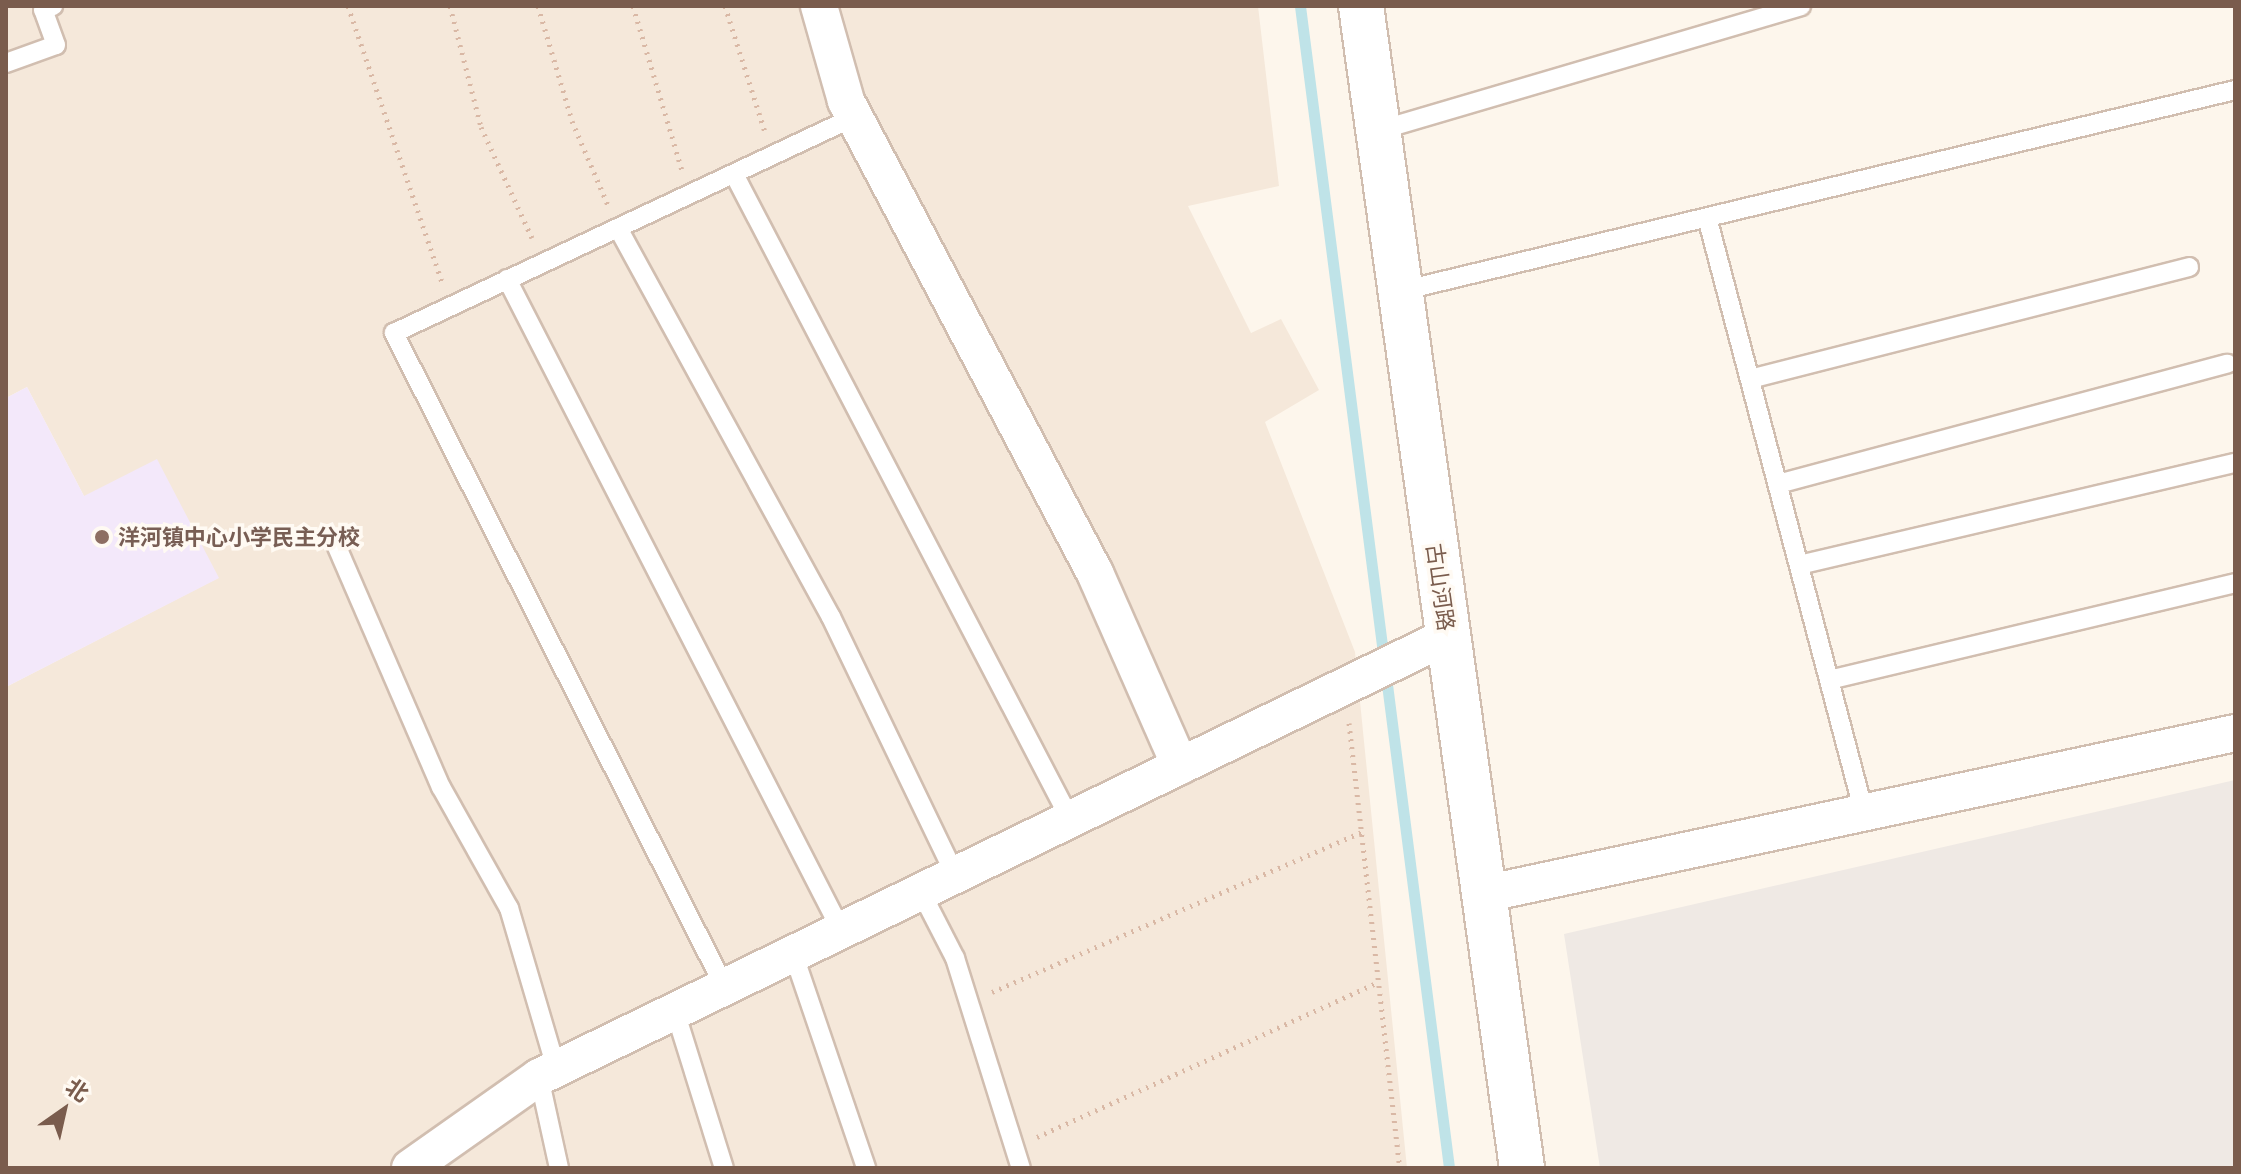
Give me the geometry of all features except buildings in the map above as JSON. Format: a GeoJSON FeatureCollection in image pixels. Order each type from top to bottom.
{"type":"FeatureCollection","features":[{"type":"Feature","properties":{"kind":"street"},"geometry":{"type":"LineString","coordinates":[[819,6],[854,117],[1095,573],[1180,766]]}},
{"type":"Feature","properties":{"kind":"street","name":"古山河路"},"geometry":{"type":"LineString","coordinates":[[1361,6],[1522,1168]]}},
{"type":"Feature","properties":{"kind":"street"},"geometry":{"type":"LineString","coordinates":[[410,1168],[547,1072],[1448,636]]}},
{"type":"Feature","properties":{"kind":"street"},"geometry":{"type":"LineString","coordinates":[[1484,894],[1863,809],[2235,733]]}},
{"type":"Feature","properties":{"kind":"lane"},"geometry":{"type":"LineString","coordinates":[[6,63],[56,45],[43,10],[53,6]]}},
{"type":"Feature","properties":{"kind":"lane"},"geometry":{"type":"LineString","coordinates":[[1380,130],[1801,6]]}},
{"type":"Feature","properties":{"kind":"lane"},"geometry":{"type":"LineString","coordinates":[[1401,291],[1708,221],[2235,90]]}},
{"type":"Feature","properties":{"kind":"lane"},"geometry":{"type":"LineString","coordinates":[[724,986],[394,333],[854,117]]}},
{"type":"Feature","properties":{"kind":"lane"},"geometry":{"type":"LineString","coordinates":[[734,174],[1070,819]]}},
{"type":"Feature","properties":{"kind":"lane"},"geometry":{"type":"LineString","coordinates":[[1708,221],[1863,809]]}},
{"type":"Feature","properties":{"kind":"lane"},"geometry":{"type":"LineString","coordinates":[[618,228],[831,617],[955,875]]}},
{"type":"Feature","properties":{"kind":"lane"},"geometry":{"type":"LineString","coordinates":[[1750,379],[2189,267]]}},
{"type":"Feature","properties":{"kind":"lane"},"geometry":{"type":"LineString","coordinates":[[507,279],[841,930]]}},
{"type":"Feature","properties":{"kind":"lane"},"geometry":{"type":"LineString","coordinates":[[1778,484],[2227,364]]}},
{"type":"Feature","properties":{"kind":"lane"},"geometry":{"type":"LineString","coordinates":[[1799,565],[2235,463]]}},
{"type":"Feature","properties":{"kind":"lane"},"geometry":{"type":"LineString","coordinates":[[337,547],[441,787],[509,908],[547,1072],[559,1168]]}},
{"type":"Feature","properties":{"kind":"lane"},"geometry":{"type":"LineString","coordinates":[[1829,680],[2235,583]]}},
{"type":"Feature","properties":{"kind":"lane"},"geometry":{"type":"LineString","coordinates":[[921,892],[969,1002],[1021,1168]]}},
{"type":"Feature","properties":{"kind":"lane"},"geometry":{"type":"LineString","coordinates":[[793,953],[866,1168]]}},
{"type":"Feature","properties":{"kind":"lane"},"geometry":{"type":"LineString","coordinates":[[675,1011],[724,1168]]}},
{"type":"Feature","properties":{"kind":"path"},"geometry":{"type":"LineString","coordinates":[[348,6],[451,306]]}},
{"type":"Feature","properties":{"kind":"path"},"geometry":{"type":"LineString","coordinates":[[450,6],[481,127],[543,263]]}},
{"type":"Feature","properties":{"kind":"path"},"geometry":{"type":"LineString","coordinates":[[538,6],[572,121],[618,228]]}},
{"type":"Feature","properties":{"kind":"path"},"geometry":{"type":"LineString","coordinates":[[633,6],[690,194]]}},
{"type":"Feature","properties":{"kind":"path"},"geometry":{"type":"LineString","coordinates":[[725,6],[773,155]]}},
{"type":"Feature","properties":{"kind":"path"},"geometry":{"type":"LineString","coordinates":[[1374,672],[1362,832],[1400,1168]]}},
{"type":"Feature","properties":{"kind":"path"},"geometry":{"type":"LineString","coordinates":[[969,1002],[1362,832]]}},
{"type":"Feature","properties":{"kind":"path"},"geometry":{"type":"LineString","coordinates":[[1014,1147],[1379,982]]}},
{"type":"Feature","properties":{"kind":"shaded area"},"geometry":{"type":"Polygon","coordinates":[[[6,6],[1258,6],[1279,186],[1188,206],[1251,333],[1281,319],[1319,390],[1265,422],[1355,652],[1407,1168],[6,1168],[6,687],[218,578],[84,496],[27,387],[6,398],[6,6]]]}},
{"type":"Feature","properties":{"kind":"shaded area","name":"洋河镇中心小学民主分校"},"geometry":{"type":"Polygon","coordinates":[[[27,387],[84,496],[157,459],[219,578],[6,687],[6,398],[27,387]]]}},
{"type":"Feature","properties":{"kind":"shaded area"},"geometry":{"type":"Polygon","coordinates":[[[2235,780],[2235,1168],[1600,1168],[1564,934],[2235,780]]]}},
{"type":"Feature","properties":{"kind":"waterway"},"geometry":{"type":"LineString","coordinates":[[1300,6],[1449,1168]]}},
{"type":"Feature","properties":{"kind":"place","name":"洋河镇中心小学民主分校"},"geometry":{"type":"Point","coordinates":[102,537]}}]}
